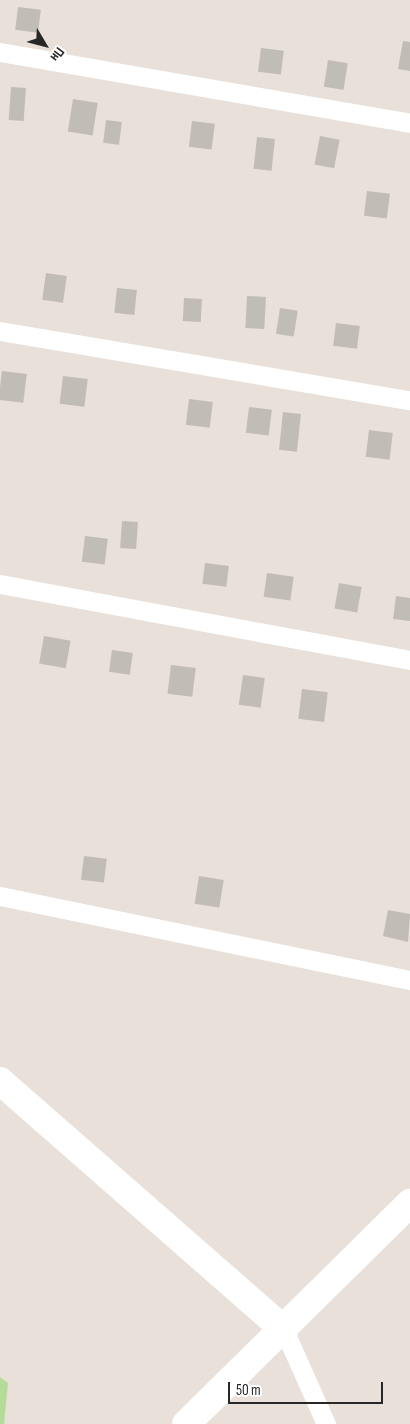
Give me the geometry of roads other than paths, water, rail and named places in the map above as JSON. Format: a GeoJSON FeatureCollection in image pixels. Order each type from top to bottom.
{"type":"FeatureCollection","features":[{"type":"Feature","properties":{"kind":"street"},"geometry":{"type":"LineString","coordinates":[[0,52],[410,123]]}},
{"type":"Feature","properties":{"kind":"street"},"geometry":{"type":"LineString","coordinates":[[0,331],[410,400]]}},
{"type":"Feature","properties":{"kind":"street"},"geometry":{"type":"LineString","coordinates":[[0,584],[410,660]]}},
{"type":"Feature","properties":{"kind":"street"},"geometry":{"type":"LineString","coordinates":[[0,896],[410,980]]}},
{"type":"Feature","properties":{"kind":"street"},"geometry":{"type":"LineString","coordinates":[[0,1080],[284,1330],[326,1424]]}},
{"type":"Feature","properties":{"kind":"street"},"geometry":{"type":"LineString","coordinates":[[186,1424],[284,1330],[410,1204]]}}]}
